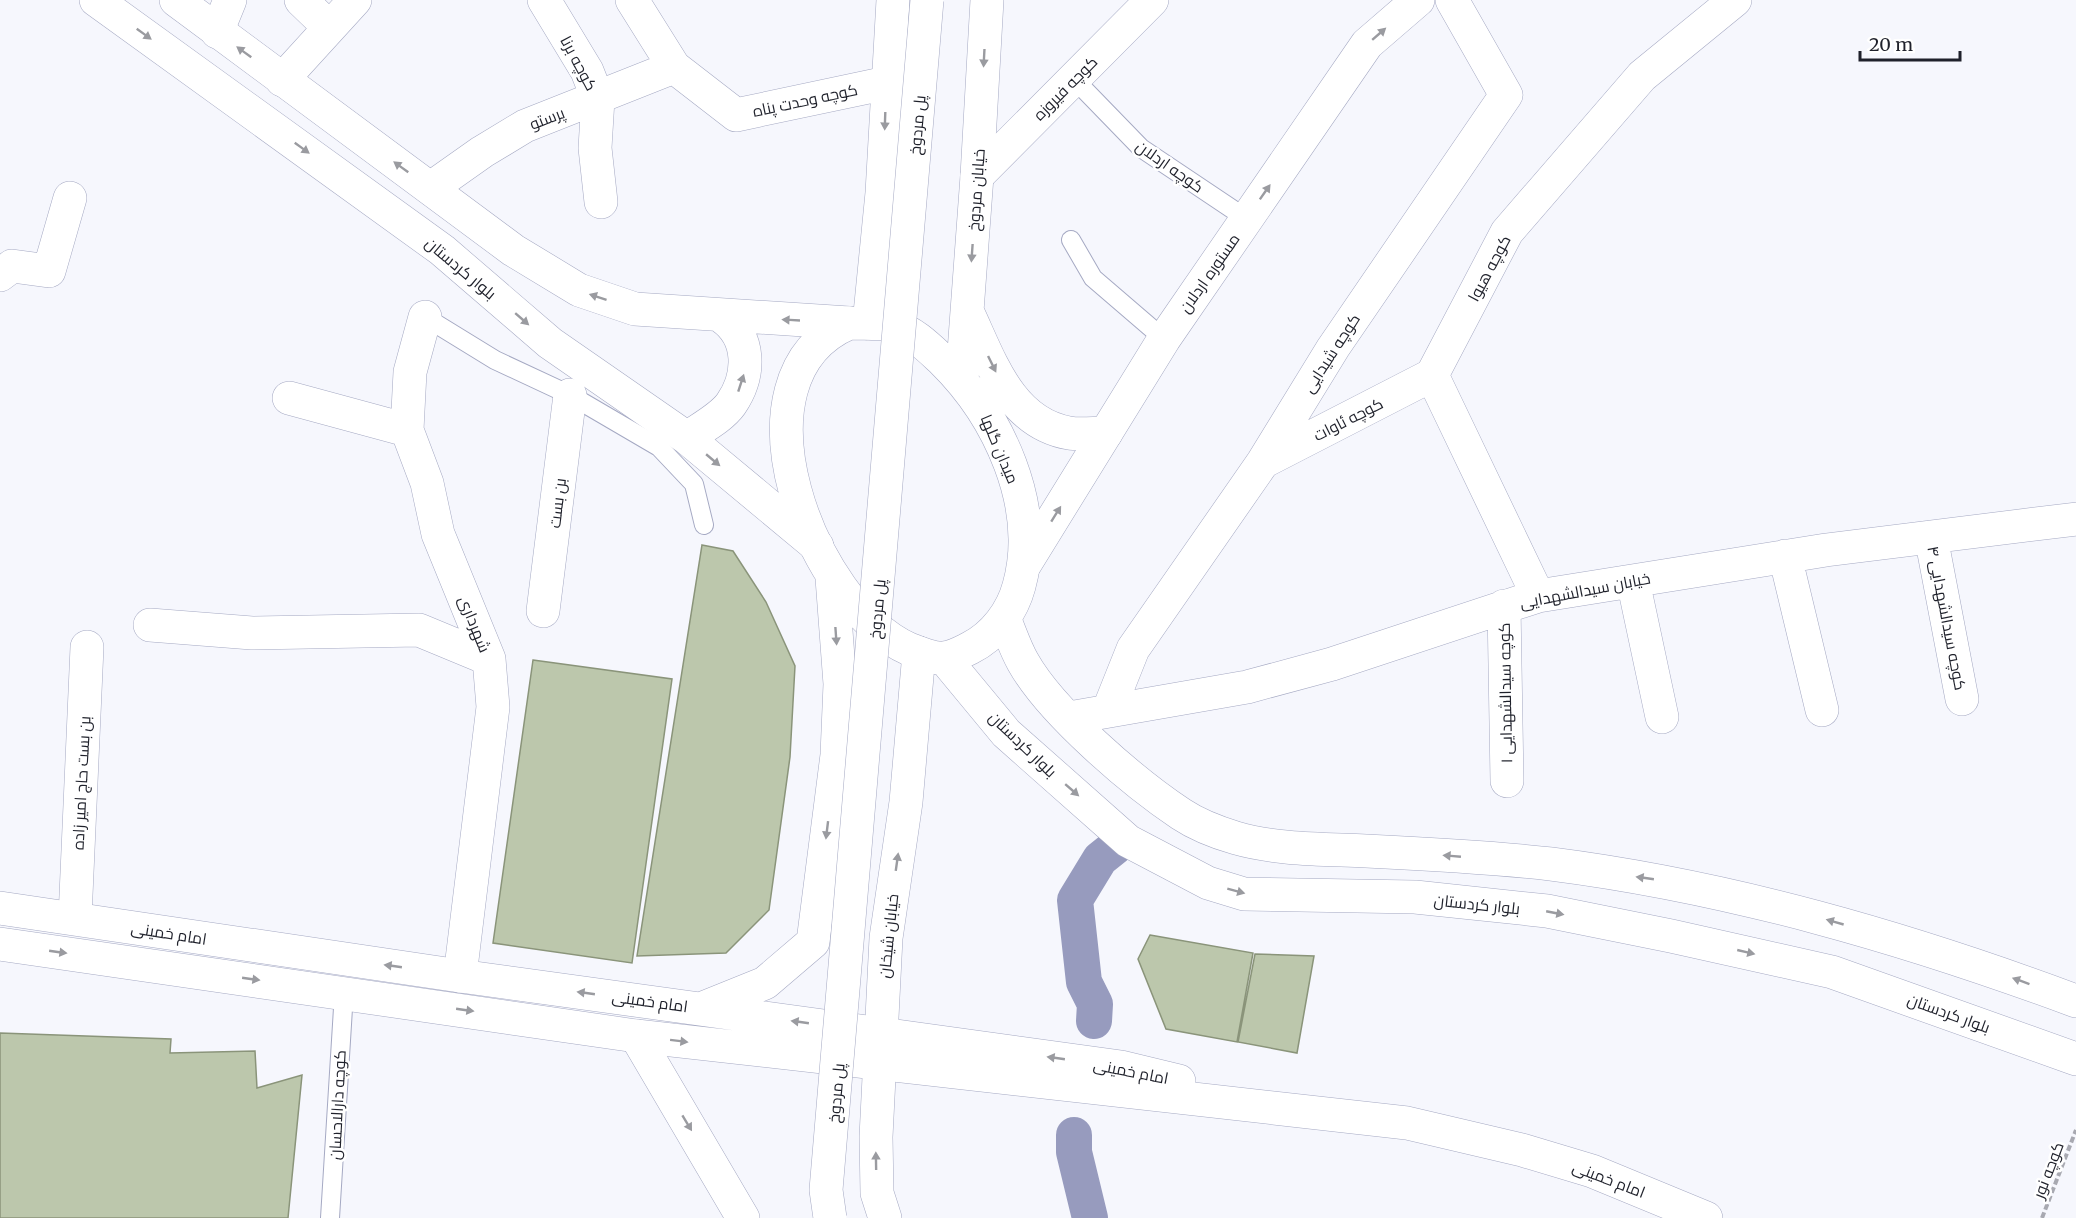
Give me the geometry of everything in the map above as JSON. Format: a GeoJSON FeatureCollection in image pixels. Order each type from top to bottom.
{"type":"FeatureCollection","features":[{"type":"Feature","properties":{"kind":"main road","name":"بلوار کردستان"},"geometry":{"type":"LineString","coordinates":[[96,0],[442,250],[550,343],[687,438],[817,546]]}},
{"type":"Feature","properties":{"kind":"main road"},"geometry":{"type":"LineString","coordinates":[[176,0],[217,33],[513,250],[579,290],[635,309],[722,317],[859,323]]}},
{"type":"Feature","properties":{"kind":"main road"},"geometry":{"type":"LineString","coordinates":[[217,33],[230,0]]}},
{"type":"Feature","properties":{"kind":"main road"},"geometry":{"type":"LineString","coordinates":[[302,0],[329,27]]}},
{"type":"Feature","properties":{"kind":"main road"},"geometry":{"type":"LineString","coordinates":[[282,80],[355,0]]}},
{"type":"Feature","properties":{"kind":"main road","name":"کوچه برنا"},"geometry":{"type":"LineString","coordinates":[[544,0],[587,71],[598,99],[595,148],[601,202]]}},
{"type":"Feature","properties":{"kind":"main road","name":"کوچه وحدت پناه"},"geometry":{"type":"LineString","coordinates":[[632,0],[674,67],[736,115],[887,82]]}},
{"type":"Feature","properties":{"kind":"main road"},"geometry":{"type":"LineString","coordinates":[[859,323],[882,192],[893,0]]}},
{"type":"Feature","properties":{"kind":"main road","name":"پل مردوخ"},"geometry":{"type":"LineString","coordinates":[[830,1218],[826,1190],[927,0]]}},
{"type":"Feature","properties":{"kind":"main road","name":"خیابان مردوخ"},"geometry":{"type":"LineString","coordinates":[[962,379],[987,0]]}},
{"type":"Feature","properties":{"kind":"main road","name":"کوچه فیروزه"},"geometry":{"type":"LineString","coordinates":[[977,176],[1152,0]]}},
{"type":"Feature","properties":{"kind":"main road","name":"مستوره اردلان"},"geometry":{"type":"LineString","coordinates":[[1025,564],[1164,339],[1367,44],[1418,0]]}},
{"type":"Feature","properties":{"kind":"main road","name":"کوچه شیدایی"},"geometry":{"type":"LineString","coordinates":[[1109,709],[1133,649],[1263,462],[1333,348],[1506,95],[1452,0]]}},
{"type":"Feature","properties":{"kind":"main road","name":"کوچه هیوا"},"geometry":{"type":"LineString","coordinates":[[1432,375],[1507,232],[1642,76],[1735,0]]}},
{"type":"Feature","properties":{"kind":"main road","name":"پرستو"},"geometry":{"type":"LineString","coordinates":[[431,189],[482,152],[525,126],[674,67]]}},
{"type":"Feature","properties":{"kind":"main road"},"geometry":{"type":"LineString","coordinates":[[0,275],[12,266],[49,271],[70,198]]}},
{"type":"Feature","properties":{"kind":"main road"},"geometry":{"type":"LineString","coordinates":[[967,311],[995,372],[1013,400],[1035,420],[1069,433],[1106,433]]}},
{"type":"Feature","properties":{"kind":"main road","name":"شهرداری"},"geometry":{"type":"LineString","coordinates":[[425,317],[410,372],[407,430],[427,483],[438,534],[489,659],[493,707],[460,975]]}},
{"type":"Feature","properties":{"kind":"main road"},"geometry":{"type":"LineString","coordinates":[[687,438],[730,405],[741,387],[746,366],[744,345],[735,326],[722,317]]}},
{"type":"Feature","properties":{"kind":"main road"},"geometry":{"type":"LineString","coordinates":[[859,323],[831,331],[814,345],[801,365],[792,389],[788,418],[792,482],[832,578],[873,624],[896,643],[931,656]]}},
{"type":"Feature","properties":{"kind":"main road","name":"میدان گلها"},"geometry":{"type":"LineString","coordinates":[[859,323],[894,326],[916,337],[962,379],[981,403],[1010,467],[1022,507],[1025,564],[1016,596],[1004,618],[980,644],[931,656]]}},
{"type":"Feature","properties":{"kind":"main road"},"geometry":{"type":"LineString","coordinates":[[1432,375],[1538,596]]}},
{"type":"Feature","properties":{"kind":"main road","name":"کوچه ئاوات"},"geometry":{"type":"LineString","coordinates":[[1263,462],[1432,375]]}},
{"type":"Feature","properties":{"kind":"main road","name":"بن بست"},"geometry":{"type":"LineString","coordinates":[[543,611],[570,395]]}},
{"type":"Feature","properties":{"kind":"main road"},"geometry":{"type":"LineString","coordinates":[[290,398],[407,430]]}},
{"type":"Feature","properties":{"kind":"main road","name":"خیابان سیدالشهدایی"},"geometry":{"type":"LineString","coordinates":[[1069,718],[1109,709],[1182,700],[1246,687],[1332,664],[1538,596],[1785,556],[2076,519]]}},
{"type":"Feature","properties":{"kind":"main road","name":"کوچه سیدالشهدایی ۴"},"geometry":{"type":"LineString","coordinates":[[1931,537],[1962,699]]}},
{"type":"Feature","properties":{"kind":"main road"},"geometry":{"type":"LineString","coordinates":[[1785,556],[1822,710]]}},
{"type":"Feature","properties":{"kind":"main road"},"geometry":{"type":"LineString","coordinates":[[702,1008],[765,983],[813,942],[837,755],[840,684],[832,578]]}},
{"type":"Feature","properties":{"kind":"main road"},"geometry":{"type":"LineString","coordinates":[[1632,581],[1662,717]]}},
{"type":"Feature","properties":{"kind":"main road","name":"کوچه سیدالشهدایی ۱"},"geometry":{"type":"LineString","coordinates":[[1504,606],[1507,781]]}},
{"type":"Feature","properties":{"kind":"main road"},"geometry":{"type":"LineString","coordinates":[[1004,618],[1022,661],[1056,707],[1183,816],[1235,838],[1287,848],[1407,853],[1549,864],[1671,882],[1827,919],[1978,965],[2076,1001]]}},
{"type":"Feature","properties":{"kind":"main road"},"geometry":{"type":"LineString","coordinates":[[150,625],[252,633],[419,630],[489,659]]}},
{"type":"Feature","properties":{"kind":"main road","name":"بن بست حاج امیر زاده"},"geometry":{"type":"LineString","coordinates":[[75,918],[87,647]]}},
{"type":"Feature","properties":{"kind":"main road","name":"بلوار کردستان"},"geometry":{"type":"LineString","coordinates":[[931,656],[1006,733],[1128,841],[1208,883],[1244,894],[1415,897],[1547,911],[1671,936],[1832,972],[2076,1059]]}},
{"type":"Feature","properties":{"kind":"main road","name":"خیابان شیخان"},"geometry":{"type":"LineString","coordinates":[[885,1218],[877,1193],[880,1049],[886,938],[931,656]]}},
{"type":"Feature","properties":{"kind":"main road","name":"امام خمینی"},"geometry":{"type":"LineString","coordinates":[[0,908],[702,1008],[880,1049]]}},
{"type":"Feature","properties":{"kind":"main road","name":"امام خمینی"},"geometry":{"type":"LineString","coordinates":[[0,944],[636,1036],[880,1049],[1121,1067],[1298,1109],[1407,1123],[1522,1150],[1592,1171],[1706,1218]]}},
{"type":"Feature","properties":{"kind":"main road"},"geometry":{"type":"LineString","coordinates":[[636,1036],[743,1218]]}},
{"type":"Feature","properties":{"kind":"lane","name":"کوچه اردلان"},"geometry":{"type":"LineString","coordinates":[[1074,79],[1141,148],[1247,219]]}},
{"type":"Feature","properties":{"kind":"lane"},"geometry":{"type":"LineString","coordinates":[[1071,240],[1093,278],[1164,339]]}},
{"type":"Feature","properties":{"kind":"lane"},"geometry":{"type":"LineString","coordinates":[[425,317],[495,360],[570,395],[659,447],[694,484],[704,525]]}},
{"type":"Feature","properties":{"kind":"lane","name":"کوچه دارالاحسان"},"geometry":{"type":"LineString","coordinates":[[330,1218],[344,992]]}},
{"type":"Feature","properties":{"kind":"path","name":"کوچه نور"},"geometry":{"type":"LineString","coordinates":[[2042,1218],[2076,1130]]}},
{"type":"Feature","properties":{"kind":"building"},"geometry":{"type":"Polygon","coordinates":[[[702,545],[733,551],[766,602],[795,666],[790,757],[769,910],[726,953],[637,956],[702,545]]]}},
{"type":"Feature","properties":{"kind":"building"},"geometry":{"type":"Polygon","coordinates":[[[533,660],[672,679],[632,963],[493,943],[533,660]]]}},
{"type":"Feature","properties":{"kind":"building"},"geometry":{"type":"Polygon","coordinates":[[[1150,935],[1253,953],[1237,1042],[1166,1029],[1138,959],[1150,935]]]}},
{"type":"Feature","properties":{"kind":"building"},"geometry":{"type":"Polygon","coordinates":[[[1255,954],[1314,956],[1297,1053],[1238,1042],[1255,954]]]}},
{"type":"Feature","properties":{"kind":"building"},"geometry":{"type":"Polygon","coordinates":[[[0,1033],[171,1039],[170,1053],[255,1051],[257,1088],[302,1075],[288,1218],[0,1218],[0,1033]]]}},
{"type":"Feature","properties":{"kind":"waterway"},"geometry":{"type":"LineString","coordinates":[[1094,1021],[1095,1004],[1084,982],[1075,900],[1100,859],[1115,847]]}},
{"type":"Feature","properties":{"kind":"waterway"},"geometry":{"type":"LineString","coordinates":[[1074,1135],[1074,1152],[1090,1218]]}}]}
